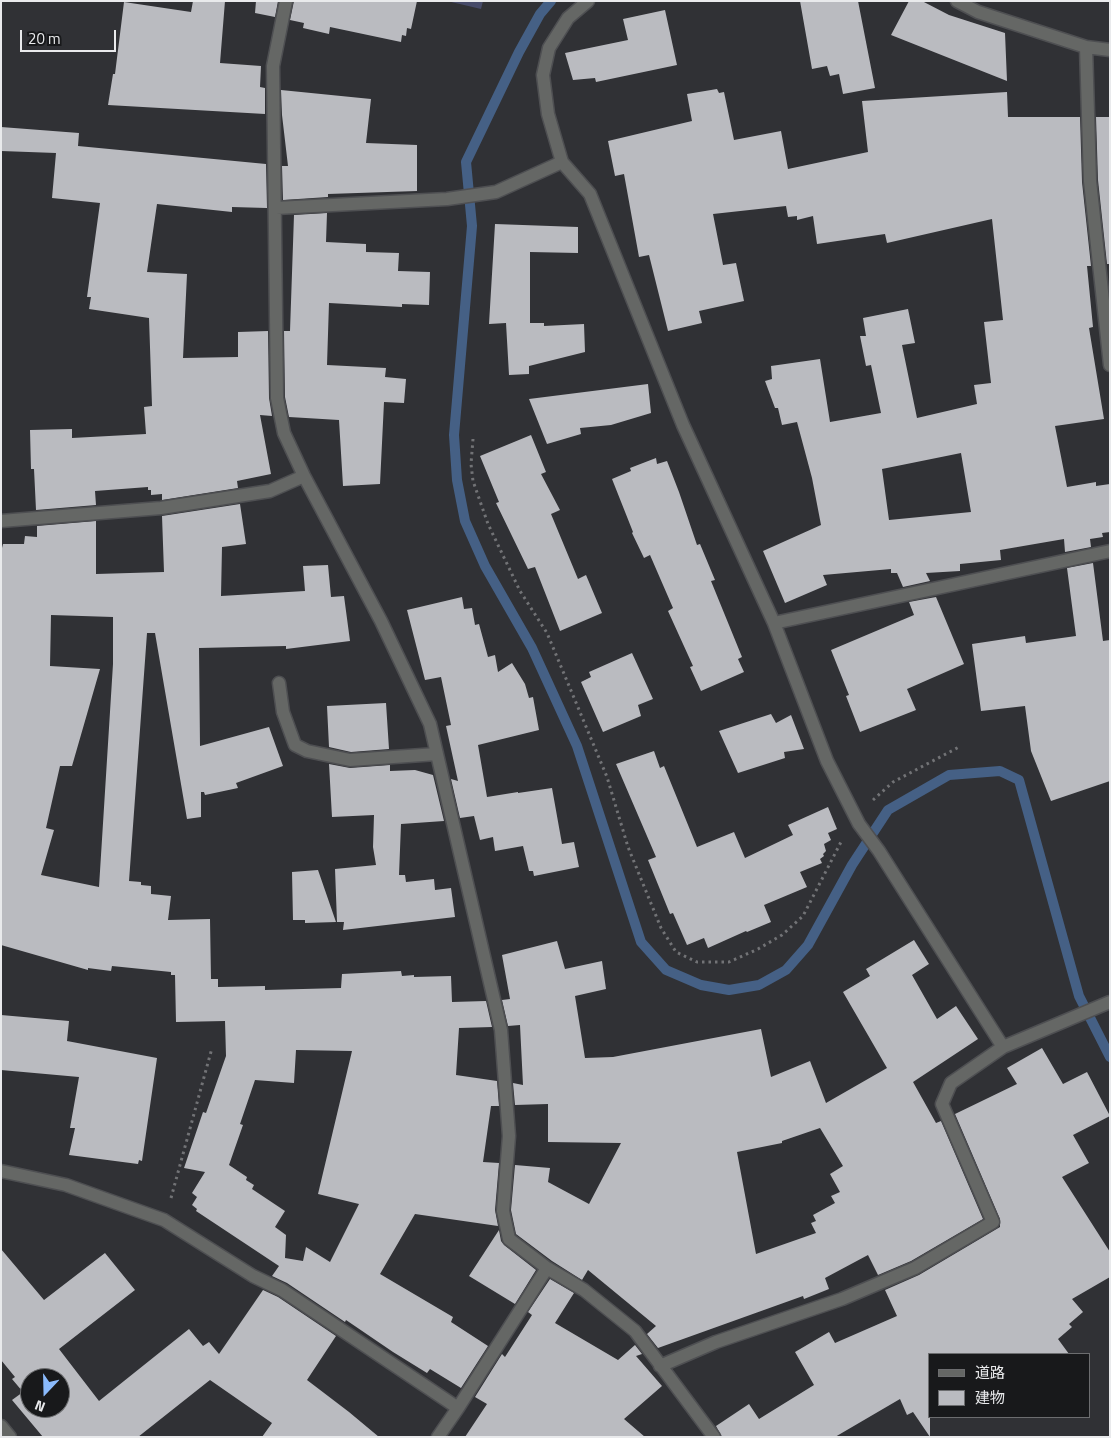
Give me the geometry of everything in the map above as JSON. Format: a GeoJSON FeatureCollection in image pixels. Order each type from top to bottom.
{"type":"FeatureCollection","features":[{"type":"Feature","properties":{"kind":"street"},"geometry":{"type":"LineString","coordinates":[[286,1],[273,66],[277,398],[284,433],[304,476],[381,621],[430,724],[501,1030],[509,1136],[503,1211],[509,1239],[547,1268],[584,1290],[635,1331],[714,1437]]}},
{"type":"Feature","properties":{"kind":"street"},"geometry":{"type":"LineString","coordinates":[[588,1],[568,18],[549,48],[543,75],[548,114],[562,162],[590,194],[683,425],[774,623],[828,761],[857,820],[879,851],[1003,1048]]}},
{"type":"Feature","properties":{"kind":"street"},"geometry":{"type":"LineString","coordinates":[[957,1],[978,12],[1086,47],[1110,50]]}},
{"type":"Feature","properties":{"kind":"street"},"geometry":{"type":"LineString","coordinates":[[1086,47],[1090,181],[1110,365]]}},
{"type":"Feature","properties":{"kind":"street"},"geometry":{"type":"LineString","coordinates":[[276,208],[447,199],[496,192],[562,162]]}},
{"type":"Feature","properties":{"kind":"street"},"geometry":{"type":"LineString","coordinates":[[1,521],[162,508],[270,491],[304,476]]}},
{"type":"Feature","properties":{"kind":"street"},"geometry":{"type":"LineString","coordinates":[[774,623],[1110,551]]}},
{"type":"Feature","properties":{"kind":"street"},"geometry":{"type":"LineString","coordinates":[[280,683],[283,712],[295,745],[307,751],[350,760],[437,754]]}},
{"type":"Feature","properties":{"kind":"street"},"geometry":{"type":"LineString","coordinates":[[660,1366],[716,1342],[842,1299],[915,1268],[994,1222],[942,1104],[950,1083],[1003,1048],[1107,1004]]}},
{"type":"Feature","properties":{"kind":"street"},"geometry":{"type":"LineString","coordinates":[[1,1171],[66,1185],[164,1220],[253,1276],[282,1290],[458,1408]]}},
{"type":"Feature","properties":{"kind":"street"},"geometry":{"type":"LineString","coordinates":[[438,1437],[547,1268]]}},
{"type":"Feature","properties":{"kind":"street"},"geometry":{"type":"LineString","coordinates":[[1,1426],[10,1437]]}},
{"type":"Feature","properties":{"kind":"path"},"geometry":{"type":"LineString","coordinates":[[473,438],[471,464],[473,481],[488,524],[520,591],[547,633],[607,777],[628,847],[660,928],[676,952],[697,962],[729,962],[758,949],[782,935],[803,916],[857,820],[893,782],[959,748]]}},
{"type":"Feature","properties":{"kind":"path"},"geometry":{"type":"LineString","coordinates":[[164,1220],[212,1048]]}},
{"type":"Feature","properties":{"kind":"shaded area"},"geometry":{"type":"Polygon","coordinates":[[[447,1],[483,1],[481,9],[447,1]]]}},
{"type":"Feature","properties":{"kind":"building"},"geometry":{"type":"Polygon","coordinates":[[[193,1],[225,1],[220,63],[261,66],[260,87],[265,88],[265,114],[108,105],[113,74],[115,74],[124,2],[191,12],[193,1]]]}},
{"type":"Feature","properties":{"kind":"building"},"geometry":{"type":"Polygon","coordinates":[[[256,1],[278,1],[275,17],[255,13],[256,1]]]}},
{"type":"Feature","properties":{"kind":"building"},"geometry":{"type":"Polygon","coordinates":[[[294,1],[417,1],[411,29],[407,28],[406,36],[402,35],[401,42],[330,27],[329,34],[303,28],[304,23],[290,20],[294,1]]]}},
{"type":"Feature","properties":{"kind":"building"},"geometry":{"type":"Polygon","coordinates":[[[800,1],[858,1],[875,88],[843,94],[839,74],[830,76],[827,66],[812,69],[800,1]]]}},
{"type":"Feature","properties":{"kind":"building"},"geometry":{"type":"Polygon","coordinates":[[[909,1],[922,1],[949,15],[1005,33],[1007,81],[891,35],[909,1]]]}},
{"type":"Feature","properties":{"kind":"building"},"geometry":{"type":"Polygon","coordinates":[[[665,10],[677,65],[596,82],[595,78],[573,80],[565,53],[628,40],[623,19],[665,10]]]}},
{"type":"Feature","properties":{"kind":"building"},"geometry":{"type":"Polygon","coordinates":[[[717,89],[719,93],[724,92],[734,140],[781,131],[788,169],[868,152],[862,101],[1007,92],[1008,117],[1080,117],[1082,182],[1091,266],[1087,266],[1093,327],[1089,328],[1104,419],[1055,426],[1067,487],[1096,482],[1096,486],[1110,484],[1110,532],[1102,533],[1103,537],[1090,539],[1091,547],[1065,552],[1064,539],[1000,550],[1001,560],[960,564],[960,571],[926,573],[930,581],[903,587],[897,573],[891,573],[891,569],[823,575],[827,585],[785,603],[763,551],[821,525],[812,478],[797,422],[782,425],[778,408],[775,408],[765,381],[772,379],[771,366],[820,359],[830,422],[881,413],[871,365],[866,366],[860,336],[866,336],[863,318],[908,309],[915,343],[902,345],[917,418],[977,404],[974,385],[991,383],[984,322],[1003,320],[992,219],[887,243],[885,234],[817,244],[813,216],[797,220],[797,216],[788,217],[786,206],[713,214],[723,265],[736,263],[744,301],[699,311],[702,323],[668,331],[649,255],[639,257],[624,174],[615,176],[608,141],[692,121],[687,94],[717,89]],[[961,453],[882,469],[889,520],[971,512],[961,453]]]}},
{"type":"Feature","properties":{"kind":"building"},"geometry":{"type":"Polygon","coordinates":[[[281,90],[371,99],[366,143],[417,145],[417,191],[328,194],[328,197],[283,200],[282,166],[288,166],[281,90]]]}},
{"type":"Feature","properties":{"kind":"building"},"geometry":{"type":"Polygon","coordinates":[[[1096,117],[1110,117],[1110,264],[1107,264],[1098,180],[1096,117]]]}},
{"type":"Feature","properties":{"kind":"building"},"geometry":{"type":"Polygon","coordinates":[[[1,127],[79,133],[78,146],[266,164],[267,208],[232,207],[232,212],[157,204],[147,272],[187,274],[183,358],[238,357],[238,332],[268,331],[269,398],[272,416],[260,415],[271,474],[237,481],[238,488],[162,500],[162,494],[151,495],[151,490],[148,490],[148,487],[95,491],[96,505],[36,510],[34,469],[31,469],[30,430],[72,429],[72,438],[146,434],[144,407],[152,406],[149,318],[89,309],[91,297],[87,297],[100,203],[52,198],[56,153],[1,151],[1,127]]]}},
{"type":"Feature","properties":{"kind":"building"},"geometry":{"type":"Polygon","coordinates":[[[327,213],[326,242],[366,244],[366,252],[399,253],[398,271],[430,272],[429,305],[402,304],[402,307],[329,303],[327,365],[386,368],[385,377],[406,379],[404,403],[384,402],[380,484],[343,486],[339,420],[289,417],[285,397],[284,331],[290,331],[294,215],[327,213]]]}},
{"type":"Feature","properties":{"kind":"building"},"geometry":{"type":"Polygon","coordinates":[[[495,224],[578,227],[578,253],[530,252],[530,323],[544,323],[544,326],[584,324],[585,352],[529,366],[529,374],[509,375],[506,323],[489,324],[495,224]]]}},
{"type":"Feature","properties":{"kind":"building"},"geometry":{"type":"Polygon","coordinates":[[[648,384],[651,413],[611,425],[580,428],[581,434],[547,444],[529,399],[648,384]]]}},
{"type":"Feature","properties":{"kind":"building"},"geometry":{"type":"Polygon","coordinates":[[[531,435],[546,472],[541,474],[560,510],[551,514],[578,579],[586,575],[602,613],[560,631],[535,567],[528,569],[496,503],[499,502],[480,456],[531,435]]]}},
{"type":"Feature","properties":{"kind":"building"},"geometry":{"type":"Polygon","coordinates":[[[656,458],[657,464],[667,461],[697,545],[700,544],[715,580],[711,581],[742,657],[738,659],[744,672],[701,691],[690,667],[693,666],[668,611],[673,608],[650,555],[644,558],[632,533],[612,479],[631,471],[630,468],[656,458]]]}},
{"type":"Feature","properties":{"kind":"building"},"geometry":{"type":"Polygon","coordinates":[[[240,504],[246,544],[222,547],[221,596],[305,591],[303,566],[328,565],[331,597],[344,596],[350,641],[286,649],[286,646],[199,648],[200,746],[269,727],[283,766],[236,783],[238,788],[205,795],[204,792],[201,792],[201,817],[187,819],[155,633],[147,633],[129,881],[141,882],[141,885],[151,886],[151,894],[171,896],[168,920],[210,919],[211,979],[218,979],[218,987],[265,986],[265,990],[341,988],[342,974],[401,971],[402,976],[451,976],[452,1002],[486,1001],[492,1027],[459,1028],[456,1075],[497,1081],[499,1106],[491,1106],[483,1162],[499,1163],[495,1210],[498,1226],[415,1214],[380,1274],[453,1317],[451,1322],[488,1346],[461,1388],[430,1369],[427,1373],[287,1283],[272,1276],[279,1266],[196,1211],[197,1209],[192,1205],[197,1197],[192,1193],[205,1172],[184,1168],[203,1112],[206,1113],[226,1056],[225,1021],[176,1022],[175,975],[171,975],[171,972],[112,966],[111,971],[88,968],[88,970],[1,945],[1,552],[3,544],[24,544],[25,536],[37,537],[37,526],[96,521],[96,574],[164,572],[162,516],[240,504]],[[51,615],[50,666],[100,669],[72,766],[60,766],[46,828],[54,830],[41,875],[99,887],[113,664],[113,617],[51,615]],[[296,1050],[294,1083],[255,1080],[240,1124],[243,1125],[229,1165],[247,1177],[246,1180],[254,1185],[252,1189],[285,1211],[275,1227],[286,1235],[285,1258],[303,1261],[306,1247],[330,1262],[359,1204],[318,1194],[352,1051],[296,1050]]]}},
{"type":"Feature","properties":{"kind":"building"},"geometry":{"type":"Polygon","coordinates":[[[1093,563],[1103,641],[1110,640],[1110,781],[1051,801],[1031,751],[1025,706],[981,711],[972,644],[1025,636],[1026,643],[1076,636],[1067,568],[1093,563]]]}},
{"type":"Feature","properties":{"kind":"building"},"geometry":{"type":"Polygon","coordinates":[[[462,597],[464,609],[472,608],[475,625],[479,624],[488,657],[495,655],[498,672],[512,663],[525,684],[529,698],[533,697],[539,730],[478,745],[487,797],[552,788],[562,844],[574,842],[579,867],[534,876],[533,871],[529,871],[523,846],[495,851],[493,837],[480,840],[474,816],[460,818],[451,779],[458,781],[446,726],[451,725],[441,677],[425,680],[407,610],[462,597]]]}},
{"type":"Feature","properties":{"kind":"building"},"geometry":{"type":"Polygon","coordinates":[[[936,597],[964,664],[907,689],[916,710],[860,732],[846,696],[849,695],[831,650],[914,615],[909,602],[936,597]]]}},
{"type":"Feature","properties":{"kind":"building"},"geometry":{"type":"Polygon","coordinates":[[[632,653],[653,699],[638,705],[641,716],[603,732],[581,682],[591,677],[589,672],[632,653]]]}},
{"type":"Feature","properties":{"kind":"building"},"geometry":{"type":"Polygon","coordinates":[[[386,703],[389,749],[351,752],[329,747],[327,706],[386,703]]]}},
{"type":"Feature","properties":{"kind":"building"},"geometry":{"type":"Polygon","coordinates":[[[771,714],[776,723],[791,715],[804,749],[784,752],[785,758],[738,773],[719,731],[771,714]]]}},
{"type":"Feature","properties":{"kind":"building"},"geometry":{"type":"Polygon","coordinates":[[[654,751],[660,768],[664,766],[697,847],[734,832],[745,858],[793,835],[788,825],[828,807],[837,829],[828,833],[831,840],[824,844],[826,851],[820,859],[822,863],[800,872],[807,887],[764,905],[771,922],[708,948],[704,938],[687,945],[673,913],[670,914],[648,860],[656,857],[616,764],[654,751]]]}},
{"type":"Feature","properties":{"kind":"building"},"geometry":{"type":"Polygon","coordinates":[[[329,764],[350,768],[390,765],[390,771],[415,770],[433,775],[444,821],[401,824],[399,875],[405,875],[406,882],[434,879],[435,890],[451,888],[455,917],[343,930],[344,922],[337,922],[335,869],[376,865],[373,847],[374,815],[332,817],[329,764]]]}},
{"type":"Feature","properties":{"kind":"building"},"geometry":{"type":"Polygon","coordinates":[[[318,870],[336,922],[305,923],[305,920],[293,920],[292,872],[318,870]]]}},
{"type":"Feature","properties":{"kind":"building"},"geometry":{"type":"Polygon","coordinates":[[[914,940],[929,964],[912,975],[937,1019],[956,1006],[978,1039],[913,1082],[936,1123],[941,1121],[983,1219],[911,1261],[878,1275],[868,1255],[825,1278],[829,1289],[804,1299],[803,1296],[658,1348],[647,1334],[656,1326],[588,1270],[582,1280],[552,1261],[516,1234],[511,1210],[515,1165],[550,1168],[548,1182],[589,1204],[621,1143],[548,1142],[548,1104],[515,1105],[513,1083],[523,1085],[520,1025],[508,1026],[502,1000],[510,999],[502,955],[557,941],[565,969],[602,961],[606,989],[575,996],[585,1058],[613,1057],[761,1029],[771,1077],[810,1061],[826,1103],[887,1068],[843,992],[870,976],[866,969],[914,940]],[[820,1128],[782,1141],[782,1143],[737,1152],[756,1254],[816,1233],[811,1223],[816,1221],[813,1215],[835,1203],[831,1196],[840,1192],[830,1174],[843,1166],[820,1128]]]}},
{"type":"Feature","properties":{"kind":"building"},"geometry":{"type":"Polygon","coordinates":[[[1,1015],[69,1021],[67,1041],[157,1058],[142,1161],[139,1160],[138,1164],[69,1155],[75,1128],[70,1128],[79,1077],[1,1070],[1,1015]]]}},
{"type":"Feature","properties":{"kind":"building"},"geometry":{"type":"Polygon","coordinates":[[[1042,1048],[1063,1084],[1087,1072],[1110,1116],[1073,1135],[1089,1163],[1062,1177],[1110,1252],[1110,1277],[1072,1299],[1083,1312],[1069,1324],[1072,1327],[1058,1339],[1068,1353],[928,1353],[928,1418],[930,1418],[930,1437],[913,1412],[907,1415],[900,1399],[835,1437],[722,1437],[716,1426],[749,1404],[759,1419],[814,1385],[795,1352],[829,1332],[835,1343],[897,1316],[885,1290],[919,1275],[1000,1227],[1000,1219],[955,1114],[1017,1084],[1007,1068],[1042,1048]]]}},
{"type":"Feature","properties":{"kind":"building"},"geometry":{"type":"Polygon","coordinates":[[[499,1230],[501,1241],[504,1245],[536,1270],[515,1304],[469,1276],[499,1230]]]}},
{"type":"Feature","properties":{"kind":"building"},"geometry":{"type":"Polygon","coordinates":[[[1,1249],[44,1300],[105,1253],[135,1290],[59,1349],[99,1401],[189,1329],[203,1346],[209,1342],[219,1354],[263,1290],[278,1297],[336,1336],[307,1380],[379,1437],[262,1437],[272,1423],[210,1380],[138,1437],[43,1437],[27,1418],[70,1418],[70,1368],[20,1368],[20,1388],[12,1379],[15,1377],[1,1360],[1,1249]]]}},
{"type":"Feature","properties":{"kind":"building"},"geometry":{"type":"Polygon","coordinates":[[[550,1279],[574,1293],[555,1323],[618,1360],[635,1345],[642,1354],[636,1356],[662,1386],[624,1419],[645,1437],[465,1437],[487,1404],[475,1397],[502,1354],[505,1357],[532,1315],[528,1312],[550,1279]]]}},
{"type":"Feature","properties":{"kind":"building"},"geometry":{"type":"Polygon","coordinates":[[[20,1394],[20,1410],[12,1400],[20,1394]]]}},
{"type":"Feature","properties":{"kind":"waterway"},"geometry":{"type":"LineString","coordinates":[[551,1],[540,14],[519,52],[466,162],[472,226],[454,435],[457,480],[465,521],[485,566],[532,648],[577,746],[641,942],[666,970],[701,985],[729,990],[759,985],[786,970],[808,945],[852,865],[888,810],[949,775],[1000,771],[1019,780],[1079,996],[1110,1057]]}}]}
